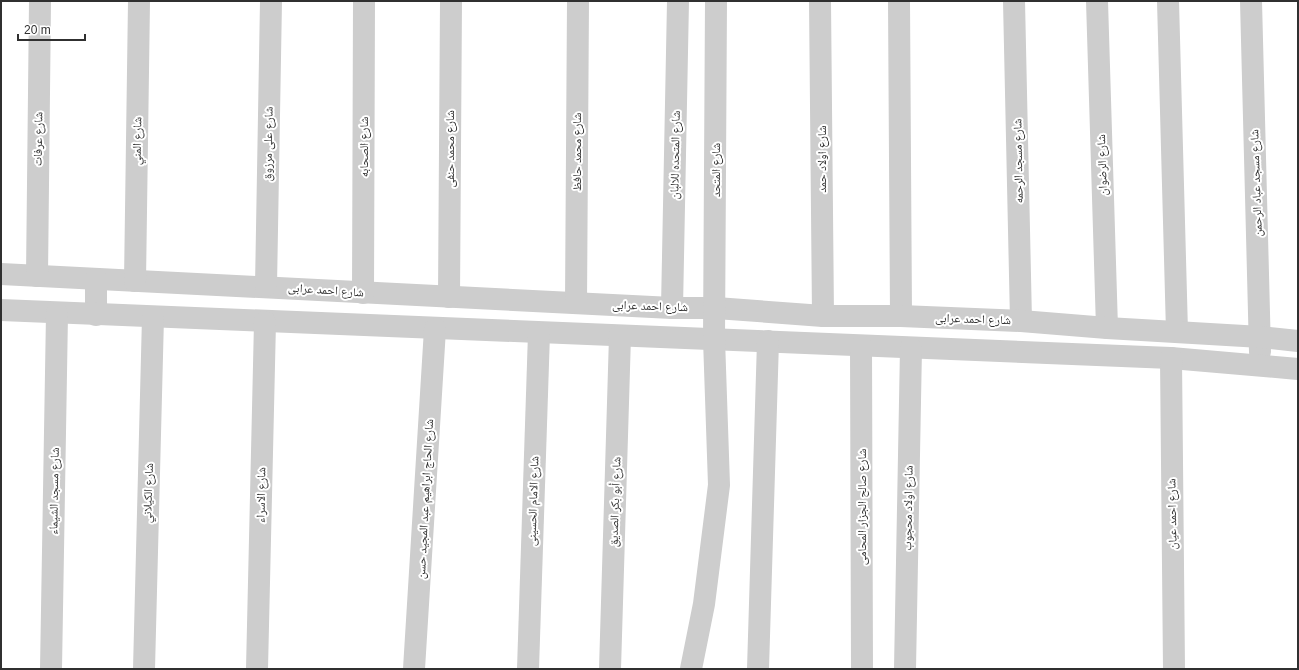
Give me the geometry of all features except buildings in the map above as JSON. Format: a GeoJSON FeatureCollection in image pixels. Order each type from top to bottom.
{"type":"FeatureCollection","features":[{"type":"Feature","properties":{"kind":"street","name":"شارع عرفات"},"geometry":{"type":"LineString","coordinates":[[37,276],[40,1]]}},
{"type":"Feature","properties":{"kind":"street","name":"شارع المني"},"geometry":{"type":"LineString","coordinates":[[135,281],[139,1]]}},
{"type":"Feature","properties":{"kind":"street","name":"شارع على مرزوق"},"geometry":{"type":"LineString","coordinates":[[266,286],[271,1]]}},
{"type":"Feature","properties":{"kind":"street","name":"شارع الصحابه"},"geometry":{"type":"LineString","coordinates":[[363,292],[364,1]]}},
{"type":"Feature","properties":{"kind":"street","name":"شارع محمد حنفى"},"geometry":{"type":"LineString","coordinates":[[449,297],[451,1]]}},
{"type":"Feature","properties":{"kind":"street","name":"شارع محمد حافظ"},"geometry":{"type":"LineString","coordinates":[[576,303],[578,1]]}},
{"type":"Feature","properties":{"kind":"street","name":"شارع المتحده للالبان"},"geometry":{"type":"LineString","coordinates":[[672,308],[678,1]]}},
{"type":"Feature","properties":{"kind":"street","name":"شارع المتحد"},"geometry":{"type":"LineString","coordinates":[[691,669],[704,604],[719,485],[714,339],[716,308],[716,1]]}},
{"type":"Feature","properties":{"kind":"street","name":"شارع اولاد حمد"},"geometry":{"type":"LineString","coordinates":[[820,1],[823,316]]}},
{"type":"Feature","properties":{"kind":"street"},"geometry":{"type":"LineString","coordinates":[[899,1],[901,316]]}},
{"type":"Feature","properties":{"kind":"street","name":"شارع مسجد الرحمه"},"geometry":{"type":"LineString","coordinates":[[1014,1],[1021,321]]}},
{"type":"Feature","properties":{"kind":"street","name":"شارع الرضوان"},"geometry":{"type":"LineString","coordinates":[[1097,1],[1107,328]]}},
{"type":"Feature","properties":{"kind":"street"},"geometry":{"type":"LineString","coordinates":[[1168,1],[1177,332]]}},
{"type":"Feature","properties":{"kind":"street","name":"شارع مسجد عباد الرحمن"},"geometry":{"type":"LineString","coordinates":[[1251,1],[1261,337],[1260,365]]}},
{"type":"Feature","properties":{"kind":"street","name":"شارع احمد عرابى"},"geometry":{"type":"LineString","coordinates":[[1,274],[266,286],[672,308],[716,308],[823,316],[901,316],[1021,321],[1107,328],[1261,337],[1298,341]]}},
{"type":"Feature","properties":{"kind":"street"},"geometry":{"type":"LineString","coordinates":[[96,279],[96,316]]}},
{"type":"Feature","properties":{"kind":"street"},"geometry":{"type":"LineString","coordinates":[[1,310],[96,316],[768,341],[1170,358],[1260,365],[1298,370]]}},
{"type":"Feature","properties":{"kind":"street","name":"شارع مسجد الشيماء"},"geometry":{"type":"LineString","coordinates":[[51,669],[57,314]]}},
{"type":"Feature","properties":{"kind":"street","name":"شارع الكيلاني"},"geometry":{"type":"LineString","coordinates":[[144,669],[153,317]]}},
{"type":"Feature","properties":{"kind":"street","name":"شارع الاسراء"},"geometry":{"type":"LineString","coordinates":[[257,669],[265,322]]}},
{"type":"Feature","properties":{"kind":"street","name":"شارع الحاج ابراهيم عبد المجيد حسن"},"geometry":{"type":"LineString","coordinates":[[414,669],[435,329]]}},
{"type":"Feature","properties":{"kind":"street","name":"شارع الامام الحسينى"},"geometry":{"type":"LineString","coordinates":[[528,669],[539,333]]}},
{"type":"Feature","properties":{"kind":"street","name":"شارع أبو بكر الصديق"},"geometry":{"type":"LineString","coordinates":[[610,669],[620,336]]}},
{"type":"Feature","properties":{"kind":"street"},"geometry":{"type":"LineString","coordinates":[[758,669],[768,341]]}},
{"type":"Feature","properties":{"kind":"street","name":"شارع صالح الجزار المحامى"},"geometry":{"type":"LineString","coordinates":[[862,346],[862,669]]}},
{"type":"Feature","properties":{"kind":"street","name":"شارع اولاد محجوب"},"geometry":{"type":"LineString","coordinates":[[905,669],[911,348]]}},
{"type":"Feature","properties":{"kind":"street","name":"شارع احمد عيان"},"geometry":{"type":"LineString","coordinates":[[1170,358],[1174,669]]}}]}
